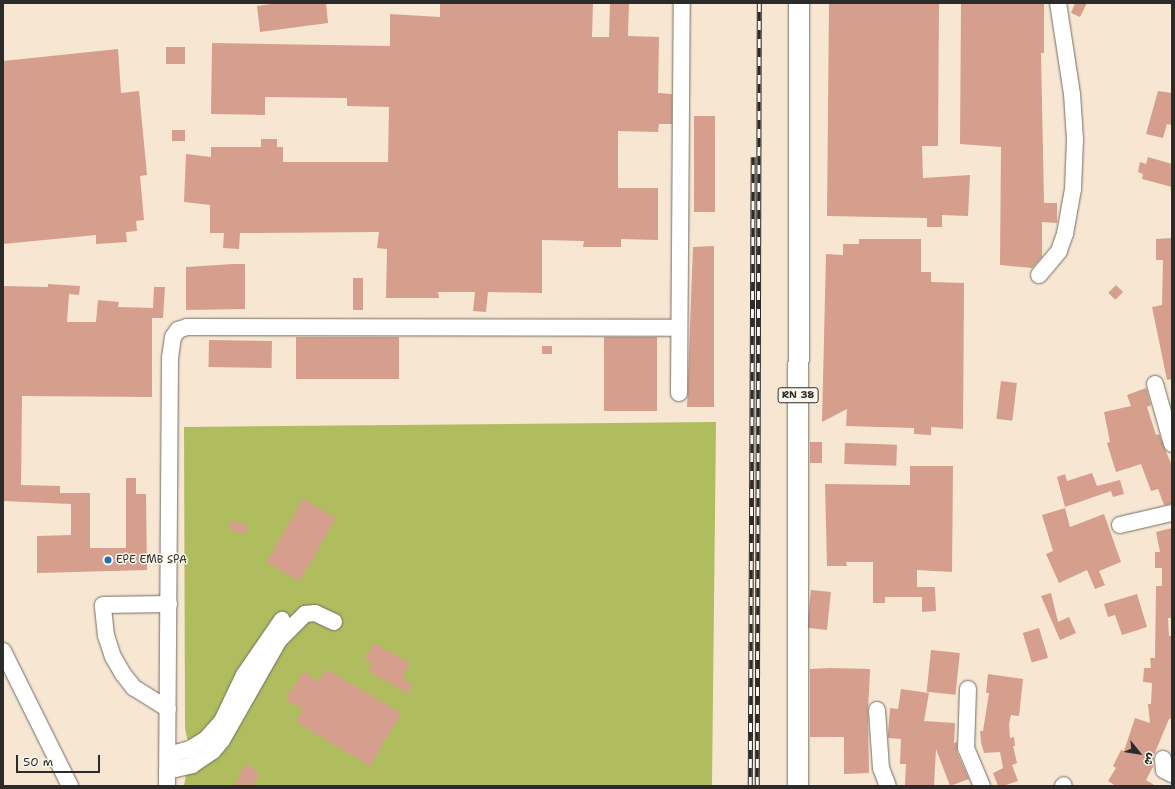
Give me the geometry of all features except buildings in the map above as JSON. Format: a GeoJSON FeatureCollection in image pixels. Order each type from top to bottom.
{"type":"FeatureCollection","features":[{"type":"Feature","properties":{"kind":"main road","name":"RN 38"},"geometry":{"type":"LineString","coordinates":[[790,3],[791,575],[798,786]]}},
{"type":"Feature","properties":{"kind":"main road","name":"RN 38"},"geometry":{"type":"LineString","coordinates":[[784,786],[791,575],[799,3]]}},
{"type":"Feature","properties":{"kind":"street"},"geometry":{"type":"LineString","coordinates":[[679,394],[682,3]]}},
{"type":"Feature","properties":{"kind":"street"},"geometry":{"type":"LineString","coordinates":[[1039,275],[1059,251],[1065,234],[1072,189],[1075,139],[1072,94],[1058,3]]}},
{"type":"Feature","properties":{"kind":"street"},"geometry":{"type":"LineString","coordinates":[[334,622],[315,613],[305,614],[279,640],[222,740],[213,750],[192,765],[167,778],[170,347],[178,330],[187,327],[679,328]]}},
{"type":"Feature","properties":{"kind":"street"},"geometry":{"type":"LineString","coordinates":[[1155,384],[1172,444]]}},
{"type":"Feature","properties":{"kind":"street"},"geometry":{"type":"LineString","coordinates":[[1120,525],[1172,513]]}},
{"type":"Feature","properties":{"kind":"street"},"geometry":{"type":"LineString","coordinates":[[168,709],[134,688],[123,674],[113,657],[106,636],[103,605],[169,604]]}},
{"type":"Feature","properties":{"kind":"street"},"geometry":{"type":"LineString","coordinates":[[168,755],[190,750],[206,739],[222,721],[244,675],[282,620]]}},
{"type":"Feature","properties":{"kind":"street"},"geometry":{"type":"LineString","coordinates":[[3,651],[70,786]]}},
{"type":"Feature","properties":{"kind":"street"},"geometry":{"type":"LineString","coordinates":[[968,689],[966,748],[982,786]]}},
{"type":"Feature","properties":{"kind":"street"},"geometry":{"type":"LineString","coordinates":[[877,710],[881,768],[888,786]]}},
{"type":"Feature","properties":{"kind":"street"},"geometry":{"type":"LineString","coordinates":[[1163,759],[1164,770],[1172,774]]}},
{"type":"Feature","properties":{"kind":"green space"},"geometry":{"type":"Polygon","coordinates":[[[716,422],[712,786],[184,786],[192,743],[187,738],[185,728],[184,427],[716,422]]]}},
{"type":"Feature","properties":{"kind":"railway"},"geometry":{"type":"LineString","coordinates":[[757,786],[759,3]]}},
{"type":"Feature","properties":{"kind":"railway"},"geometry":{"type":"LineString","coordinates":[[750,786],[753,157]]}},
{"type":"Feature","properties":{"kind":"place","name":"EPE EMB SPA"},"geometry":{"type":"Point","coordinates":[108,560]}}]}
